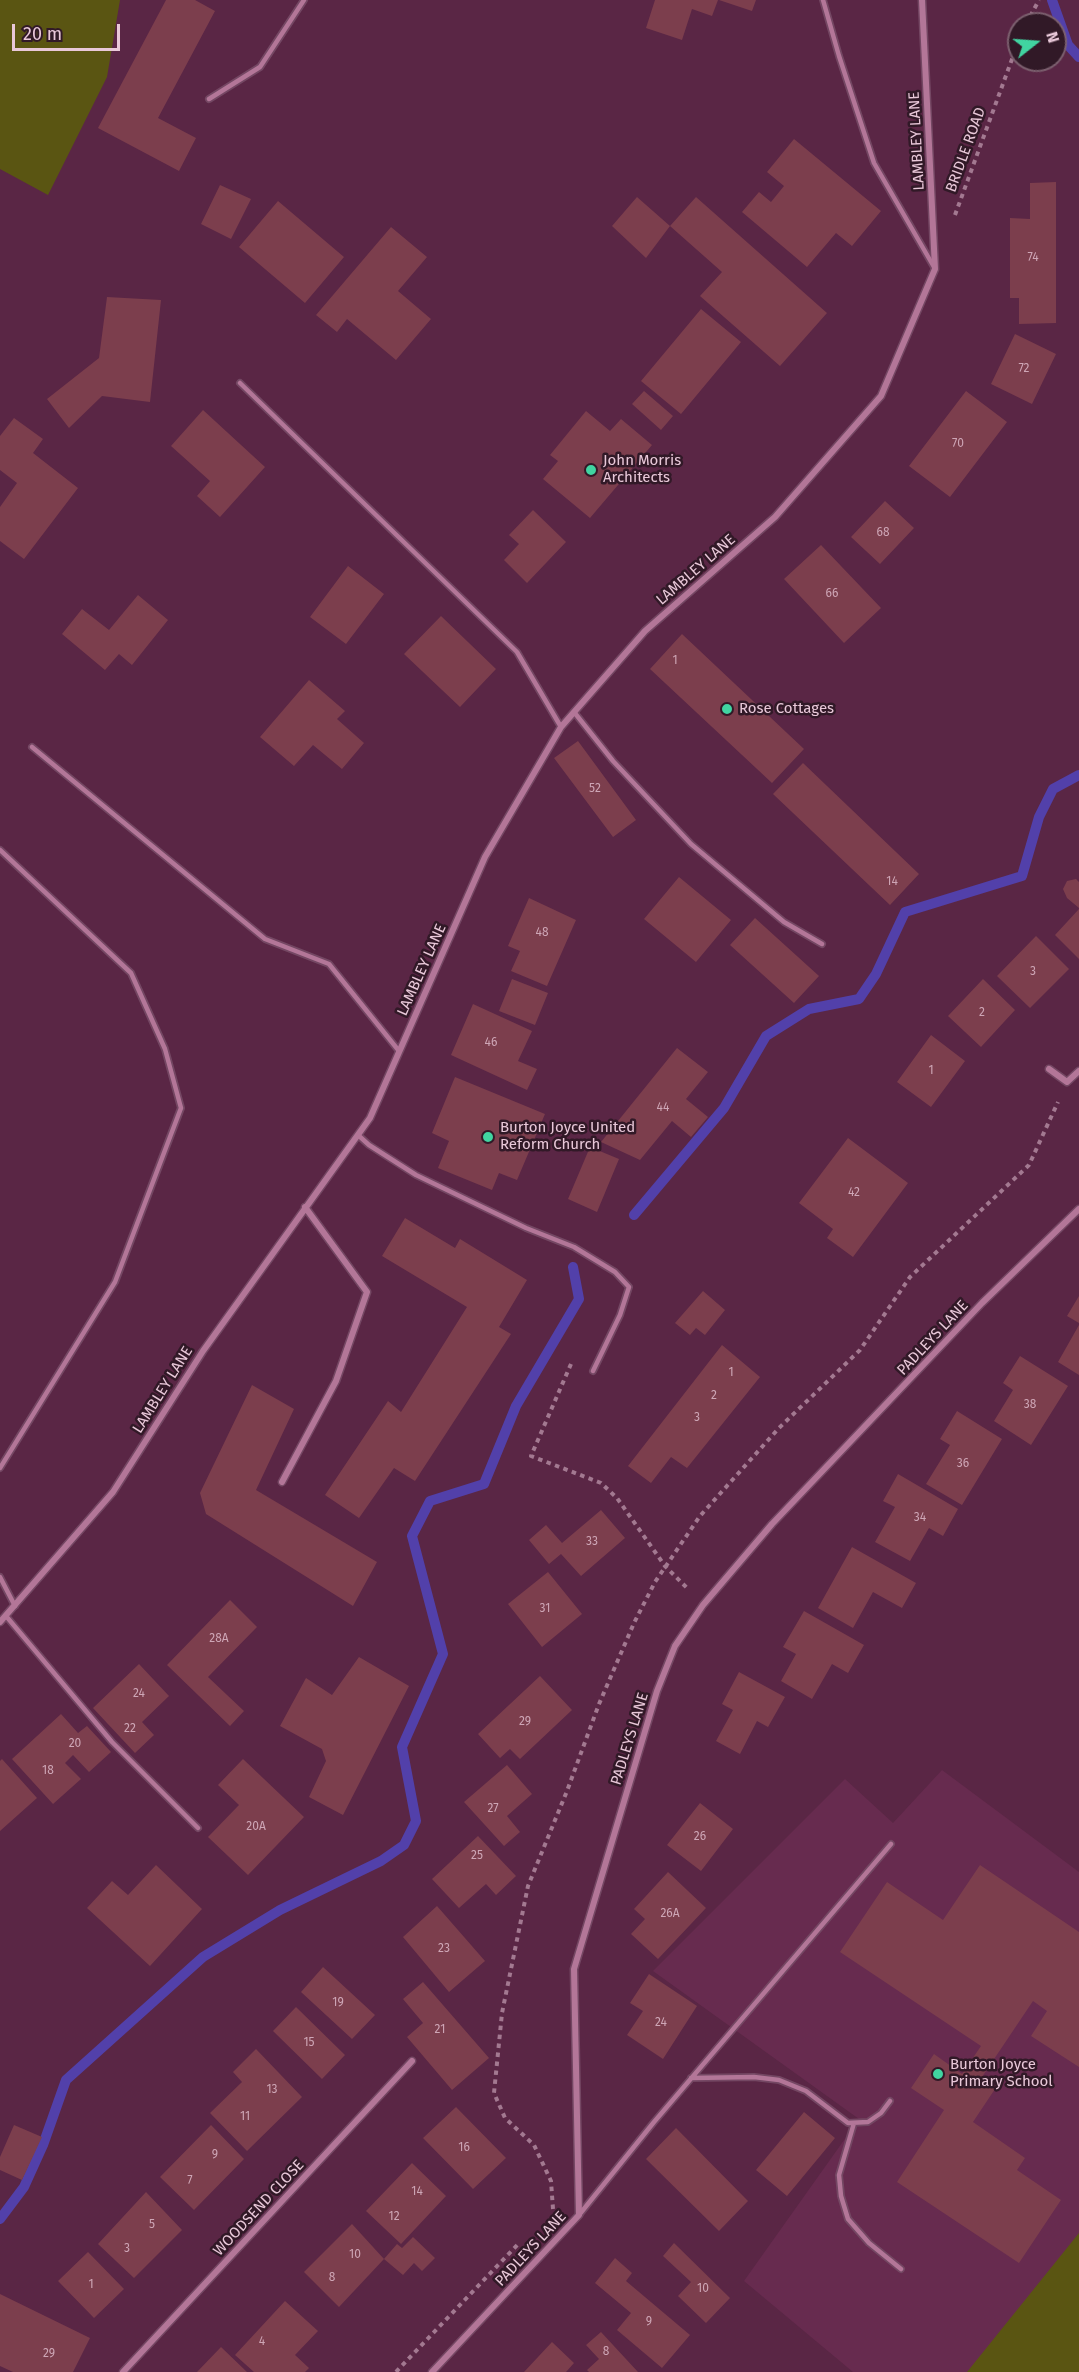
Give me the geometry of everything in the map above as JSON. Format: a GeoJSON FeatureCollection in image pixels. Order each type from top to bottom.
{"type":"FeatureCollection","features":[{"type":"Feature","properties":{"kind":"street","name":"LAMBLEY LANE"},"geometry":{"type":"LineString","coordinates":[[0,1622],[113,1492],[203,1351],[370,1118],[485,857],[561,727],[645,631],[775,517],[881,396],[935,269],[922,0]]}},
{"type":"Feature","properties":{"kind":"street"},"geometry":{"type":"LineString","coordinates":[[1049,1069],[1067,1082],[1079,1071]]}},
{"type":"Feature","properties":{"kind":"street"},"geometry":{"type":"LineString","coordinates":[[282,1482],[336,1381],[367,1292],[305,1208]]}},
{"type":"Feature","properties":{"kind":"street","name":"PADLEYS LANE"},"geometry":{"type":"LineString","coordinates":[[432,2372],[579,2215],[574,1970],[657,1691],[675,1646],[703,1605],[772,1524],[982,1303],[1079,1209]]}},
{"type":"Feature","properties":{"kind":"street","name":"WOODSEND CLOSE"},"geometry":{"type":"LineString","coordinates":[[123,2372],[412,2061]]}},
{"type":"Feature","properties":{"kind":"lane"},"geometry":{"type":"LineString","coordinates":[[208,99],[260,67],[304,0]]}},
{"type":"Feature","properties":{"kind":"lane"},"geometry":{"type":"LineString","coordinates":[[823,0],[838,56],[874,163],[935,269]]}},
{"type":"Feature","properties":{"kind":"lane"},"geometry":{"type":"LineString","coordinates":[[240,383],[517,652],[561,727]]}},
{"type":"Feature","properties":{"kind":"lane"},"geometry":{"type":"LineString","coordinates":[[574,712],[613,761],[691,844],[784,922],[822,944]]}},
{"type":"Feature","properties":{"kind":"lane"},"geometry":{"type":"LineString","coordinates":[[32,747],[264,939],[329,964],[399,1052]]}},
{"type":"Feature","properties":{"kind":"lane"},"geometry":{"type":"LineString","coordinates":[[0,850],[131,973],[165,1048],[181,1108],[115,1282],[0,1468]]}},
{"type":"Feature","properties":{"kind":"lane"},"geometry":{"type":"LineString","coordinates":[[358,1135],[369,1145],[416,1175],[526,1228],[574,1247],[615,1272],[629,1287],[620,1315],[593,1371]]}},
{"type":"Feature","properties":{"kind":"lane"},"geometry":{"type":"LineString","coordinates":[[0,1577],[15,1606]]}},
{"type":"Feature","properties":{"kind":"lane"},"geometry":{"type":"LineString","coordinates":[[6,1616],[112,1742],[198,1828]]}},
{"type":"Feature","properties":{"kind":"lane"},"geometry":{"type":"LineString","coordinates":[[579,2215],[691,2078],[891,1844]]}},
{"type":"Feature","properties":{"kind":"lane"},"geometry":{"type":"LineString","coordinates":[[691,2078],[754,2077],[778,2080],[806,2091],[848,2123],[868,2122],[882,2114],[890,2101]]}},
{"type":"Feature","properties":{"kind":"lane"},"geometry":{"type":"LineString","coordinates":[[854,2123],[839,2175],[848,2219],[868,2243],[901,2269]]}},
{"type":"Feature","properties":{"kind":"path","name":"BRIDLE ROAD"},"geometry":{"type":"LineString","coordinates":[[951,225],[1007,72]]}},
{"type":"Feature","properties":{"kind":"path"},"geometry":{"type":"LineString","coordinates":[[531,1456],[601,1483],[617,1498],[665,1566],[703,1605]]}},
{"type":"Feature","properties":{"kind":"shaded area"},"geometry":{"type":"Polygon","coordinates":[[[0,0],[120,0],[107,77],[48,195],[0,169],[0,0]]]}},
{"type":"Feature","properties":{"kind":"shaded area","name":"Burton Joyce Primary School"},"geometry":{"type":"Polygon","coordinates":[[[942,1770],[1079,1872],[1079,2372],[853,2372],[744,2281],[859,2119],[653,1971],[845,1779],[893,1823],[942,1770]]]}},
{"type":"Feature","properties":{"kind":"shaded area"},"geometry":{"type":"Polygon","coordinates":[[[1079,2233],[1079,2372],[967,2372],[1079,2233]]]}},
{"type":"Feature","properties":{"kind":"building"},"geometry":{"type":"Polygon","coordinates":[[[166,0],[195,0],[215,11],[158,118],[196,138],[179,171],[98,128],[166,0]]]}},
{"type":"Feature","properties":{"kind":"building"},"geometry":{"type":"Polygon","coordinates":[[[655,0],[718,0],[712,16],[692,9],[682,40],[646,28],[655,0]]]}},
{"type":"Feature","properties":{"kind":"building"},"geometry":{"type":"Polygon","coordinates":[[[719,0],[756,0],[752,11],[719,0]]]}},
{"type":"Feature","properties":{"kind":"building"},"geometry":{"type":"Polygon","coordinates":[[[794,139],[881,211],[852,246],[836,233],[807,267],[742,212],[759,192],[771,202],[784,186],[767,172],[794,139]]]}},
{"type":"Feature","properties":{"kind":"building"},"geometry":{"type":"Polygon","coordinates":[[[1056,182],[1056,323],[1019,324],[1019,298],[1010,298],[1010,218],[1030,219],[1030,183],[1056,182]]]}},
{"type":"Feature","properties":{"kind":"building"},"geometry":{"type":"Polygon","coordinates":[[[220,185],[251,199],[231,239],[201,224],[220,185]]]}},
{"type":"Feature","properties":{"kind":"building"},"geometry":{"type":"Polygon","coordinates":[[[637,197],[670,226],[646,258],[612,226],[637,197]]]}},
{"type":"Feature","properties":{"kind":"building"},"geometry":{"type":"Polygon","coordinates":[[[696,197],[827,313],[780,366],[700,296],[722,272],[670,226],[696,197]]]}},
{"type":"Feature","properties":{"kind":"building"},"geometry":{"type":"Polygon","coordinates":[[[278,201],[344,257],[305,303],[239,247],[278,201]]]}},
{"type":"Feature","properties":{"kind":"building"},"geometry":{"type":"Polygon","coordinates":[[[391,227],[427,257],[398,291],[431,319],[396,360],[347,319],[337,332],[316,315],[391,227]]]}},
{"type":"Feature","properties":{"kind":"building"},"geometry":{"type":"Polygon","coordinates":[[[107,297],[161,300],[150,402],[102,396],[69,428],[47,399],[99,358],[107,297]]]}},
{"type":"Feature","properties":{"kind":"building"},"geometry":{"type":"Polygon","coordinates":[[[701,309],[741,342],[681,414],[641,381],[701,309]]]}},
{"type":"Feature","properties":{"kind":"building"},"geometry":{"type":"Polygon","coordinates":[[[1015,334],[1056,354],[1032,404],[991,384],[1015,334]]]}},
{"type":"Feature","properties":{"kind":"building"},"geometry":{"type":"Polygon","coordinates":[[[644,391],[673,416],[661,430],[632,404],[644,391]]]}},
{"type":"Feature","properties":{"kind":"building"},"geometry":{"type":"Polygon","coordinates":[[[966,391],[1007,422],[950,497],[909,466],[966,391]]]}},
{"type":"Feature","properties":{"kind":"building"},"geometry":{"type":"Polygon","coordinates":[[[203,410],[265,467],[220,517],[197,496],[210,481],[171,446],[203,410]]]}},
{"type":"Feature","properties":{"kind":"building","name":"John Morris Architects"},"geometry":{"type":"Polygon","coordinates":[[[586,411],[610,431],[621,419],[652,445],[590,518],[543,479],[558,461],[550,455],[586,411]]]}},
{"type":"Feature","properties":{"kind":"building"},"geometry":{"type":"Polygon","coordinates":[[[14,418],[43,439],[33,453],[78,488],[24,559],[0,541],[0,507],[17,483],[0,470],[0,436],[14,418]]]}},
{"type":"Feature","properties":{"kind":"building"},"geometry":{"type":"Polygon","coordinates":[[[885,501],[914,528],[880,564],[851,537],[885,501]]]}},
{"type":"Feature","properties":{"kind":"building"},"geometry":{"type":"Polygon","coordinates":[[[533,510],[566,542],[527,583],[504,560],[519,544],[509,535],[533,510]]]}},
{"type":"Feature","properties":{"kind":"building"},"geometry":{"type":"Polygon","coordinates":[[[821,545],[881,608],[844,643],[784,579],[821,545]]]}},
{"type":"Feature","properties":{"kind":"building"},"geometry":{"type":"Polygon","coordinates":[[[348,566],[384,594],[346,644],[310,617],[348,566]]]}},
{"type":"Feature","properties":{"kind":"building"},"geometry":{"type":"Polygon","coordinates":[[[138,595],[168,620],[132,665],[119,654],[105,670],[62,634],[82,609],[109,630],[138,595]]]}},
{"type":"Feature","properties":{"kind":"building"},"geometry":{"type":"Polygon","coordinates":[[[441,616],[496,669],[460,707],[404,654],[441,616]]]}},
{"type":"Feature","properties":{"kind":"building","name":"Rose Cottages"},"geometry":{"type":"Polygon","coordinates":[[[682,634],[804,749],[772,783],[650,669],[682,634]]]}},
{"type":"Feature","properties":{"kind":"building"},"geometry":{"type":"Polygon","coordinates":[[[309,680],[345,711],[337,719],[364,743],[342,769],[313,745],[294,766],[260,737],[309,680]]]}},
{"type":"Feature","properties":{"kind":"building"},"geometry":{"type":"Polygon","coordinates":[[[578,741],[636,820],[613,837],[554,758],[578,741]]]}},
{"type":"Feature","properties":{"kind":"building","name":"Rose Cottages"},"geometry":{"type":"Polygon","coordinates":[[[803,763],[919,874],[890,905],[773,794],[803,763]]]}},
{"type":"Feature","properties":{"kind":"building"},"geometry":{"type":"Polygon","coordinates":[[[679,877],[731,920],[696,962],[644,919],[679,877]]]}},
{"type":"Feature","properties":{"kind":"building"},"geometry":{"type":"Polygon","coordinates":[[[1076,879],[1079,882],[1079,908],[1067,898],[1063,889],[1067,881],[1076,879]]]}},
{"type":"Feature","properties":{"kind":"building"},"geometry":{"type":"Polygon","coordinates":[[[529,898],[576,920],[547,986],[511,971],[520,951],[508,946],[529,898]]]}},
{"type":"Feature","properties":{"kind":"building"},"geometry":{"type":"Polygon","coordinates":[[[1079,909],[1079,959],[1055,935],[1079,909]]]}},
{"type":"Feature","properties":{"kind":"building"},"geometry":{"type":"Polygon","coordinates":[[[755,918],[819,976],[794,1003],[730,945],[755,918]]]}},
{"type":"Feature","properties":{"kind":"building"},"geometry":{"type":"Polygon","coordinates":[[[1036,936],[1069,969],[1030,1008],[997,976],[1036,936]]]}},
{"type":"Feature","properties":{"kind":"building"},"geometry":{"type":"Polygon","coordinates":[[[512,979],[548,993],[535,1025],[499,1011],[512,979]]]}},
{"type":"Feature","properties":{"kind":"building"},"geometry":{"type":"Polygon","coordinates":[[[983,979],[1015,1010],[981,1047],[948,1016],[983,979]]]}},
{"type":"Feature","properties":{"kind":"building"},"geometry":{"type":"Polygon","coordinates":[[[473,1004],[532,1031],[518,1061],[537,1069],[527,1090],[451,1055],[473,1004]]]}},
{"type":"Feature","properties":{"kind":"building"},"geometry":{"type":"Polygon","coordinates":[[[931,1035],[965,1061],[931,1107],[897,1082],[931,1035]]]}},
{"type":"Feature","properties":{"kind":"building"},"geometry":{"type":"Polygon","coordinates":[[[677,1048],[708,1072],[686,1099],[708,1117],[691,1137],[672,1121],[640,1160],[601,1142],[677,1048]]]}},
{"type":"Feature","properties":{"kind":"building","name":"Burton Joyce United Reform Church"},"geometry":{"type":"Polygon","coordinates":[[[455,1077],[545,1114],[517,1180],[499,1173],[492,1190],[438,1168],[449,1141],[432,1133],[455,1077]]]}},
{"type":"Feature","properties":{"kind":"building"},"geometry":{"type":"Polygon","coordinates":[[[848,1138],[908,1183],[853,1257],[827,1238],[833,1229],[799,1203],[848,1138]]]}},
{"type":"Feature","properties":{"kind":"building"},"geometry":{"type":"Polygon","coordinates":[[[590,1147],[619,1159],[597,1212],[568,1199],[590,1147]]]}},
{"type":"Feature","properties":{"kind":"building"},"geometry":{"type":"Polygon","coordinates":[[[405,1218],[455,1248],[460,1239],[527,1280],[499,1327],[511,1334],[415,1481],[394,1468],[359,1518],[325,1495],[388,1401],[401,1412],[467,1307],[382,1256],[405,1218]]]}},
{"type":"Feature","properties":{"kind":"building"},"geometry":{"type":"Polygon","coordinates":[[[703,1291],[725,1310],[705,1335],[696,1328],[690,1335],[675,1323],[703,1291]]]}},
{"type":"Feature","properties":{"kind":"building"},"geometry":{"type":"Polygon","coordinates":[[[1079,1296],[1079,1323],[1067,1316],[1079,1296]]]}},
{"type":"Feature","properties":{"kind":"building"},"geometry":{"type":"Polygon","coordinates":[[[1079,1325],[1079,1375],[1058,1362],[1079,1325]]]}},
{"type":"Feature","properties":{"kind":"building"},"geometry":{"type":"Polygon","coordinates":[[[722,1345],[760,1377],[687,1468],[671,1457],[651,1483],[628,1466],[722,1345]]]}},
{"type":"Feature","properties":{"kind":"building"},"geometry":{"type":"Polygon","coordinates":[[[1020,1356],[1068,1386],[1031,1445],[994,1421],[1013,1390],[1003,1383],[1020,1356]]]}},
{"type":"Feature","properties":{"kind":"building"},"geometry":{"type":"Polygon","coordinates":[[[252,1385],[294,1409],[256,1490],[377,1562],[353,1606],[206,1514],[200,1493],[252,1385]]]}},
{"type":"Feature","properties":{"kind":"building"},"geometry":{"type":"Polygon","coordinates":[[[957,1411],[1002,1439],[962,1505],[926,1484],[950,1445],[940,1439],[957,1411]]]}},
{"type":"Feature","properties":{"kind":"building"},"geometry":{"type":"Polygon","coordinates":[[[898,1474],[958,1509],[943,1536],[929,1528],[910,1561],[875,1542],[895,1507],[883,1501],[898,1474]]]}},
{"type":"Feature","properties":{"kind":"building"},"geometry":{"type":"Polygon","coordinates":[[[601,1510],[625,1538],[581,1576],[561,1554],[549,1564],[529,1540],[546,1525],[562,1543],[601,1510]]]}},
{"type":"Feature","properties":{"kind":"building"},"geometry":{"type":"Polygon","coordinates":[[[852,1547],[916,1583],[902,1608],[873,1592],[853,1628],[818,1608],[852,1547]]]}},
{"type":"Feature","properties":{"kind":"building"},"geometry":{"type":"Polygon","coordinates":[[[548,1572],[582,1614],[542,1647],[508,1604],[548,1572]]]}},
{"type":"Feature","properties":{"kind":"building"},"geometry":{"type":"Polygon","coordinates":[[[230,1600],[257,1627],[208,1677],[244,1711],[230,1726],[167,1665],[230,1600]]]}},
{"type":"Feature","properties":{"kind":"building"},"geometry":{"type":"Polygon","coordinates":[[[804,1611],[864,1645],[848,1673],[832,1664],[812,1699],[781,1681],[796,1654],[783,1647],[804,1611]]]}},
{"type":"Feature","properties":{"kind":"building"},"geometry":{"type":"Polygon","coordinates":[[[359,1657],[409,1686],[343,1815],[309,1797],[326,1761],[322,1749],[280,1726],[306,1678],[332,1695],[359,1657]]]}},
{"type":"Feature","properties":{"kind":"building"},"geometry":{"type":"Polygon","coordinates":[[[139,1664],[169,1696],[142,1722],[154,1735],[135,1753],[93,1708],[139,1664]]]}},
{"type":"Feature","properties":{"kind":"building"},"geometry":{"type":"Polygon","coordinates":[[[739,1672],[785,1697],[768,1727],[757,1721],[740,1754],[716,1741],[733,1710],[722,1704],[739,1672]]]}},
{"type":"Feature","properties":{"kind":"building"},"geometry":{"type":"Polygon","coordinates":[[[540,1676],[572,1710],[520,1759],[510,1749],[500,1758],[478,1734],[540,1676]]]}},
{"type":"Feature","properties":{"kind":"building"},"geometry":{"type":"Polygon","coordinates":[[[61,1714],[78,1733],[87,1726],[111,1752],[89,1772],[73,1755],[65,1763],[81,1779],[53,1804],[12,1759],[61,1714]]]}},
{"type":"Feature","properties":{"kind":"building"},"geometry":{"type":"Polygon","coordinates":[[[2,1759],[37,1798],[0,1831],[0,1761],[2,1759]]]}},
{"type":"Feature","properties":{"kind":"building"},"geometry":{"type":"Polygon","coordinates":[[[243,1759],[304,1817],[248,1875],[208,1837],[239,1805],[218,1785],[243,1759]]]}},
{"type":"Feature","properties":{"kind":"building"},"geometry":{"type":"Polygon","coordinates":[[[507,1765],[532,1794],[507,1816],[520,1832],[504,1846],[464,1802],[507,1765]]]}},
{"type":"Feature","properties":{"kind":"building"},"geometry":{"type":"Polygon","coordinates":[[[700,1803],[733,1829],[701,1871],[667,1845],[700,1803]]]}},
{"type":"Feature","properties":{"kind":"building"},"geometry":{"type":"Polygon","coordinates":[[[478,1836],[516,1876],[496,1895],[486,1884],[459,1908],[432,1879],[478,1836]]]}},
{"type":"Feature","properties":{"kind":"building"},"geometry":{"type":"Polygon","coordinates":[[[156,1865],[202,1909],[150,1966],[87,1908],[112,1881],[128,1895],[156,1865]]]}},
{"type":"Feature","properties":{"kind":"building"},"geometry":{"type":"Polygon","coordinates":[[[980,1865],[1079,1932],[1079,2067],[1031,2036],[1047,2011],[1033,2001],[982,2077],[997,2086],[973,2122],[1025,2158],[1017,2170],[1061,2200],[1019,2263],[897,2182],[944,2110],[911,2088],[934,2054],[962,2074],[981,2046],[840,1952],[887,1882],[943,1920],[980,1865]]]}},
{"type":"Feature","properties":{"kind":"building"},"geometry":{"type":"Polygon","coordinates":[[[668,1872],[706,1908],[658,1959],[631,1934],[645,1919],[634,1909],[668,1872]]]}},
{"type":"Feature","properties":{"kind":"building"},"geometry":{"type":"Polygon","coordinates":[[[437,1906],[485,1961],[449,1992],[403,1937],[437,1906]]]}},
{"type":"Feature","properties":{"kind":"building"},"geometry":{"type":"Polygon","coordinates":[[[323,1967],[375,2015],[352,2039],[301,1992],[323,1967]]]}},
{"type":"Feature","properties":{"kind":"building"},"geometry":{"type":"Polygon","coordinates":[[[649,1974],[697,2006],[663,2059],[627,2035],[643,2011],[630,2003],[649,1974]]]}},
{"type":"Feature","properties":{"kind":"building"},"geometry":{"type":"Polygon","coordinates":[[[423,1982],[489,2058],[452,2090],[407,2037],[423,2023],[403,1999],[423,1982]]]}},
{"type":"Feature","properties":{"kind":"building"},"geometry":{"type":"Polygon","coordinates":[[[296,2007],[345,2055],[322,2079],[273,2031],[296,2007]]]}},
{"type":"Feature","properties":{"kind":"building"},"geometry":{"type":"Polygon","coordinates":[[[256,2049],[302,2097],[247,2151],[210,2113],[242,2082],[233,2072],[256,2049]]]}},
{"type":"Feature","properties":{"kind":"building"},"geometry":{"type":"Polygon","coordinates":[[[456,2107],[506,2158],[473,2189],[423,2138],[456,2107]]]}},
{"type":"Feature","properties":{"kind":"building"},"geometry":{"type":"Polygon","coordinates":[[[804,2112],[835,2138],[787,2196],[756,2170],[804,2112]]]}},
{"type":"Feature","properties":{"kind":"building"},"geometry":{"type":"Polygon","coordinates":[[[14,2125],[42,2137],[22,2180],[0,2170],[0,2157],[14,2125]]]}},
{"type":"Feature","properties":{"kind":"building"},"geometry":{"type":"Polygon","coordinates":[[[211,2125],[244,2159],[194,2210],[160,2177],[211,2125]]]}},
{"type":"Feature","properties":{"kind":"building"},"geometry":{"type":"Polygon","coordinates":[[[676,2128],[748,2201],[719,2231],[646,2159],[676,2128]]]}},
{"type":"Feature","properties":{"kind":"building"},"geometry":{"type":"Polygon","coordinates":[[[412,2163],[446,2196],[401,2244],[366,2211],[412,2163]]]}},
{"type":"Feature","properties":{"kind":"building"},"geometry":{"type":"Polygon","coordinates":[[[146,2192],[182,2230],[134,2278],[98,2244],[146,2192]]]}},
{"type":"Feature","properties":{"kind":"building"},"geometry":{"type":"Polygon","coordinates":[[[352,2224],[384,2259],[339,2307],[304,2272],[352,2224]]]}},
{"type":"Feature","properties":{"kind":"building"},"geometry":{"type":"Polygon","coordinates":[[[413,2237],[435,2258],[422,2271],[414,2263],[403,2275],[384,2259],[397,2244],[402,2248],[413,2237]]]}},
{"type":"Feature","properties":{"kind":"building"},"geometry":{"type":"Polygon","coordinates":[[[674,2243],[730,2298],[706,2323],[678,2296],[691,2282],[663,2256],[674,2243]]]}},
{"type":"Feature","properties":{"kind":"building"},"geometry":{"type":"Polygon","coordinates":[[[88,2252],[124,2289],[94,2318],[58,2281],[88,2252]]]}},
{"type":"Feature","properties":{"kind":"building"},"geometry":{"type":"Polygon","coordinates":[[[615,2258],[632,2273],[626,2281],[690,2335],[662,2368],[617,2330],[631,2313],[595,2283],[615,2258]]]}},
{"type":"Feature","properties":{"kind":"building"},"geometry":{"type":"Polygon","coordinates":[[[0,2294],[90,2338],[73,2372],[13,2372],[0,2366],[0,2294]]]}},
{"type":"Feature","properties":{"kind":"building"},"geometry":{"type":"Polygon","coordinates":[[[285,2301],[318,2331],[295,2355],[309,2368],[305,2372],[254,2372],[235,2355],[285,2301]]]}},
{"type":"Feature","properties":{"kind":"building"},"geometry":{"type":"Polygon","coordinates":[[[601,2332],[638,2372],[589,2372],[587,2370],[599,2359],[586,2345],[601,2332]]]}},
{"type":"Feature","properties":{"kind":"building"},"geometry":{"type":"Polygon","coordinates":[[[552,2342],[574,2363],[566,2372],[524,2372],[552,2342]]]}},
{"type":"Feature","properties":{"kind":"building"},"geometry":{"type":"Polygon","coordinates":[[[221,2347],[247,2372],[197,2372],[221,2347]]]}},
{"type":"Feature","properties":{"kind":"waterway"},"geometry":{"type":"LineString","coordinates":[[1052,0],[1068,45],[1079,57]]}},
{"type":"Feature","properties":{"kind":"waterway"},"geometry":{"type":"LineString","coordinates":[[634,1215],[724,1108],[766,1036],[809,1009],[859,999],[876,974],[905,912],[1022,876],[1039,817],[1053,789],[1079,775]]}},
{"type":"Feature","properties":{"kind":"waterway"},"geometry":{"type":"LineString","coordinates":[[0,2219],[24,2187],[43,2145],[66,2080],[203,1957],[280,1910],[381,1861],[404,1845],[416,1821],[402,1747],[443,1654],[412,1536],[430,1501],[484,1484],[516,1406],[579,1299],[573,1267]]}},
{"type":"Feature","properties":{"kind":"place","name":"John Morris Architects"},"geometry":{"type":"Point","coordinates":[591,470]}},
{"type":"Feature","properties":{"kind":"place","name":"Rose Cottages"},"geometry":{"type":"Point","coordinates":[727,709]}},
{"type":"Feature","properties":{"kind":"place","name":"Burton Joyce United Reform Church"},"geometry":{"type":"Point","coordinates":[488,1137]}},
{"type":"Feature","properties":{"kind":"place","name":"Burton Joyce Primary School"},"geometry":{"type":"Point","coordinates":[938,2074]}}]}
